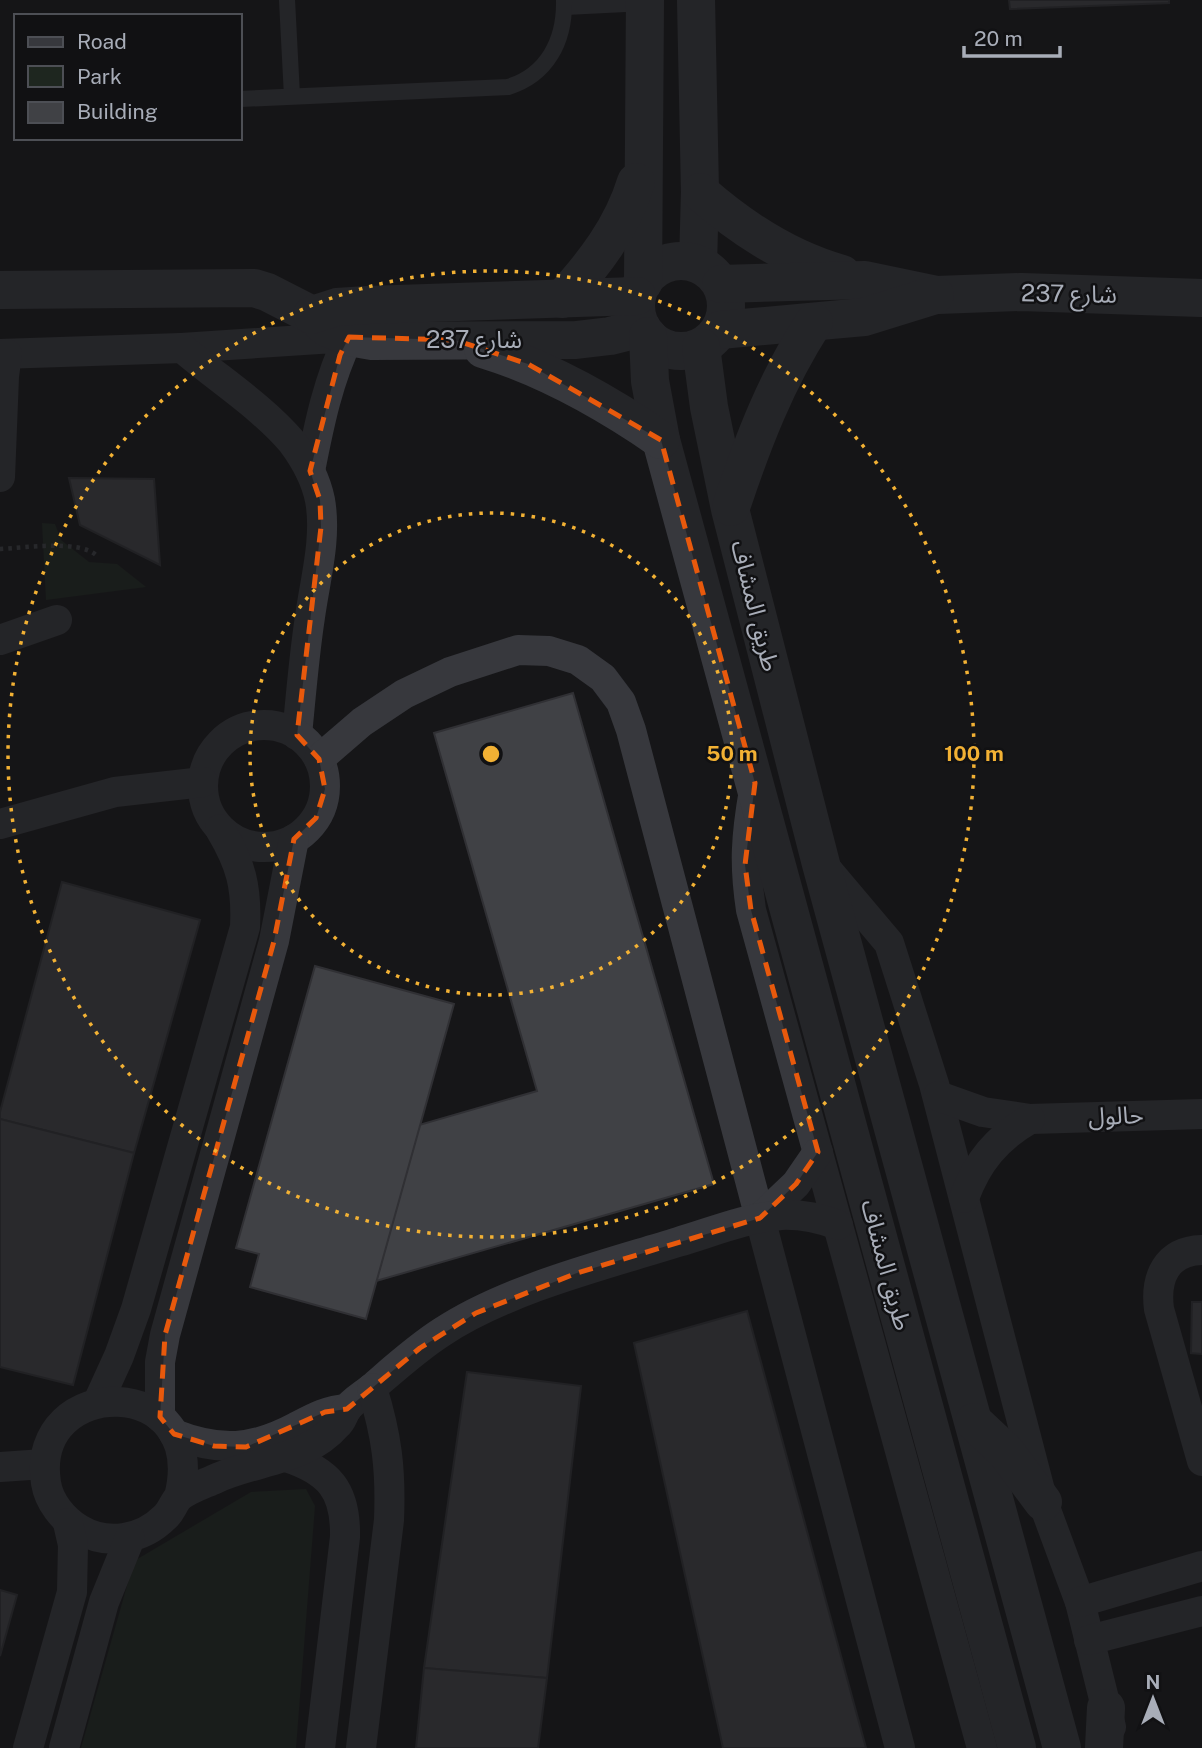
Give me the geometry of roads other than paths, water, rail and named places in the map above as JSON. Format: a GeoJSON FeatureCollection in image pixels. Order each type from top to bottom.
{"type":"FeatureCollection","features":[{"type":"Feature","properties":{"kind":"street"},"geometry":{"type":"LineString","coordinates":[[696,0],[700,192],[709,274],[726,307],[711,338],[690,350],[667,349],[642,311],[653,271],[667,264],[683,261],[709,274]]}},
{"type":"Feature","properties":{"kind":"street","name":"طريق المشاف"},"geometry":{"type":"LineString","coordinates":[[645,2],[642,311],[650,381],[661,440],[1017,1748]]}},
{"type":"Feature","properties":{"kind":"street"},"geometry":{"type":"LineString","coordinates":[[562,299],[603,250],[620,223],[642,164]]}},
{"type":"Feature","properties":{"kind":"street"},"geometry":{"type":"LineString","coordinates":[[700,192],[729,217],[793,256],[828,270],[865,280]]}},
{"type":"Feature","properties":{"kind":"street","name":"شارع 237"},"geometry":{"type":"LineString","coordinates":[[709,274],[865,280],[937,295],[1021,292],[1202,298]]}},
{"type":"Feature","properties":{"kind":"street","name":"شارع 237"},"geometry":{"type":"LineString","coordinates":[[0,290],[254,288],[312,315],[327,328],[348,337],[372,341],[576,340],[610,337],[642,311]]}},
{"type":"Feature","properties":{"kind":"street","name":"شارع 237"},"geometry":{"type":"LineString","coordinates":[[711,338],[864,317],[937,295]]}},
{"type":"Feature","properties":{"kind":"street","name":"شارع 237"},"geometry":{"type":"LineString","coordinates":[[312,315],[322,310],[352,306],[562,299],[642,311]]}},
{"type":"Feature","properties":{"kind":"street"},"geometry":{"type":"LineString","coordinates":[[730,509],[763,418],[790,359],[814,322]]}},
{"type":"Feature","properties":{"kind":"street"},"geometry":{"type":"LineString","coordinates":[[0,477],[4,354],[182,348],[348,337],[325,402],[310,471]]}},
{"type":"Feature","properties":{"kind":"street","name":"طريق المشاف"},"geometry":{"type":"LineString","coordinates":[[711,338],[708,397],[730,509],[821,864],[1062,1748]]}},
{"type":"Feature","properties":{"kind":"street"},"geometry":{"type":"LineString","coordinates":[[454,340],[527,364],[563,380],[597,398],[661,440]]}},
{"type":"Feature","properties":{"kind":"street"},"geometry":{"type":"LineString","coordinates":[[182,348],[267,417],[293,444],[310,471],[320,500],[319,563],[304,660],[298,735]]}},
{"type":"Feature","properties":{"kind":"street"},"geometry":{"type":"LineString","coordinates":[[0,622],[0,640],[57,620]]}},
{"type":"Feature","properties":{"kind":"street"},"geometry":{"type":"LineString","coordinates":[[319,759],[362,722],[404,694],[450,672],[518,650],[549,651],[578,660],[603,678],[621,702],[631,730],[900,1748]]}},
{"type":"Feature","properties":{"kind":"street"},"geometry":{"type":"LineString","coordinates":[[98,1402],[136,1309],[245,927],[243,876],[234,852],[210,815],[204,799],[205,766],[223,740],[251,726],[283,728],[306,741],[319,759],[324,774],[323,804],[307,830],[279,845],[263,847],[248,845],[220,829]]}},
{"type":"Feature","properties":{"kind":"street"},"geometry":{"type":"LineString","coordinates":[[0,824],[116,792],[203,782]]}},
{"type":"Feature","properties":{"kind":"street","name":"طريق المشاف"},"geometry":{"type":"LineString","coordinates":[[755,783],[746,838],[745,865],[751,909],[982,1748]]}},
{"type":"Feature","properties":{"kind":"street"},"geometry":{"type":"LineString","coordinates":[[294,839],[274,941],[165,1335],[160,1362],[167,1426],[183,1454],[184,1476],[179,1497],[167,1516],[150,1530],[130,1538],[108,1539],[87,1534],[68,1523],[54,1506],[46,1486],[44,1464],[50,1443],[61,1424],[78,1410],[98,1402],[120,1401],[142,1406],[167,1426],[214,1446],[246,1447],[278,1437],[325,1412],[347,1409]]}},
{"type":"Feature","properties":{"kind":"street","name":"طريق المشاف"},"geometry":{"type":"LineString","coordinates":[[821,864],[888,943],[938,1096],[1043,1502],[1080,1602],[1117,1748]]}},
{"type":"Feature","properties":{"kind":"street","name":"حالول"},"geometry":{"type":"LineString","coordinates":[[938,1096],[983,1112],[1030,1119],[1202,1114]]}},
{"type":"Feature","properties":{"kind":"street"},"geometry":{"type":"LineString","coordinates":[[964,1198],[971,1177],[982,1159],[1012,1129],[1030,1119]]}},
{"type":"Feature","properties":{"kind":"street"},"geometry":{"type":"LineString","coordinates":[[760,1218],[796,1184],[818,1152]]}},
{"type":"Feature","properties":{"kind":"street"},"geometry":{"type":"LineString","coordinates":[[179,1497],[219,1477],[286,1457],[322,1439],[341,1421],[347,1409],[442,1331],[477,1313],[577,1273],[760,1218],[802,1215],[818,1217],[838,1226]]}},
{"type":"Feature","properties":{"kind":"street"},"geometry":{"type":"LineString","coordinates":[[1202,1250],[1190,1251],[1175,1258],[1165,1269],[1157,1290],[1202,1461]]}},
{"type":"Feature","properties":{"kind":"street"},"geometry":{"type":"LineString","coordinates":[[361,1748],[389,1520],[389,1460],[383,1421],[372,1388]]}},
{"type":"Feature","properties":{"kind":"street"},"geometry":{"type":"LineString","coordinates":[[973,1421],[1006,1452],[1043,1502]]}},
{"type":"Feature","properties":{"kind":"street"},"geometry":{"type":"LineString","coordinates":[[286,1457],[310,1465],[327,1477],[339,1495],[346,1515],[320,1748]]}},
{"type":"Feature","properties":{"kind":"street"},"geometry":{"type":"LineString","coordinates":[[0,1467],[44,1464]]}},
{"type":"Feature","properties":{"kind":"street"},"geometry":{"type":"LineString","coordinates":[[28,1748],[72,1592],[73,1545],[68,1523]]}},
{"type":"Feature","properties":{"kind":"street"},"geometry":{"type":"LineString","coordinates":[[64,1748],[104,1602],[130,1538]]}},
{"type":"Feature","properties":{"kind":"street"},"geometry":{"type":"LineString","coordinates":[[1080,1602],[1202,1566]]}},
{"type":"Feature","properties":{"kind":"street"},"geometry":{"type":"LineString","coordinates":[[1089,1640],[1202,1611]]}},
{"type":"Feature","properties":{"kind":"street"},"geometry":{"type":"LineString","coordinates":[[1104,1748],[1107,1708]]}},
{"type":"Feature","properties":{"kind":"lane"},"geometry":{"type":"LineString","coordinates":[[288,0],[292,96]]}},
{"type":"Feature","properties":{"kind":"lane"},"geometry":{"type":"LineString","coordinates":[[242,99],[508,87],[525,82],[539,72],[550,58],[562,24],[564,3],[645,2]]}}]}
